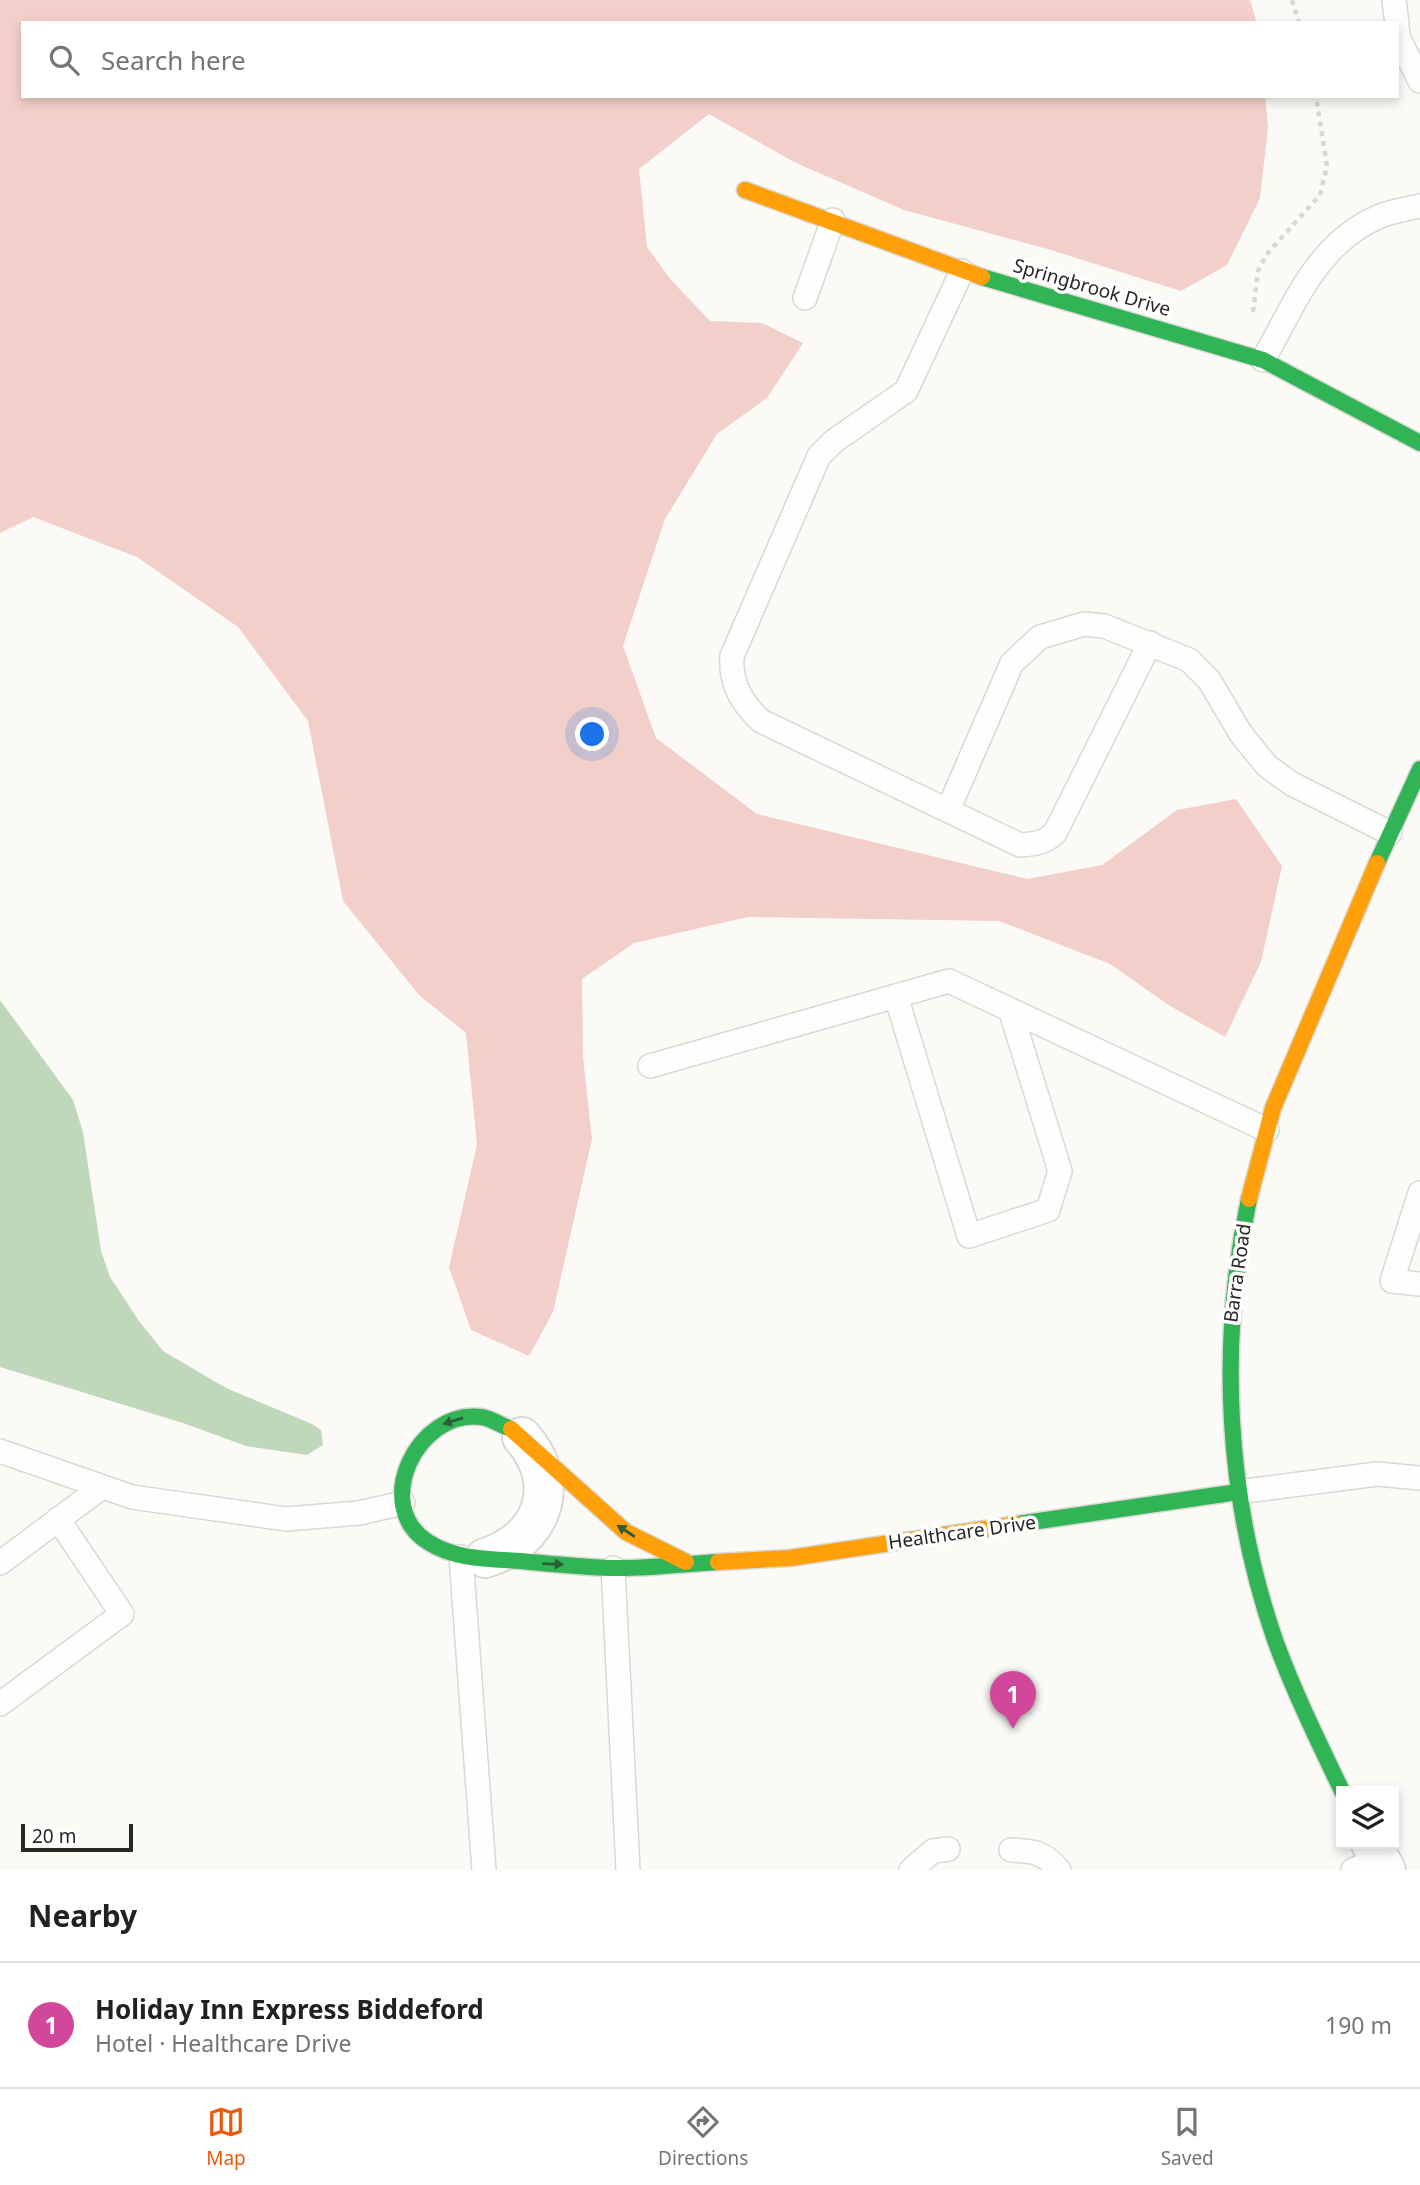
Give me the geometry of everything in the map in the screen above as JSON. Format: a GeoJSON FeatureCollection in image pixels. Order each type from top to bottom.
{"type":"FeatureCollection","features":[{"type":"Feature","properties":{"kind":"street","name":"Springbrook Drive"},"geometry":{"type":"LineString","coordinates":[[745,190],[833,220],[962,271],[1263,360],[1420,443]]}},
{"type":"Feature","properties":{"kind":"street","name":"Barra Road"},"geometry":{"type":"LineString","coordinates":[[1340,1786],[1300,1706],[1270,1631],[1257,1586],[1238,1492],[1228,1381],[1228,1341],[1235,1270],[1258,1158],[1267,1129],[1319,996],[1420,769]]}},
{"type":"Feature","properties":{"kind":"street","name":"Healthcare Drive"},"geometry":{"type":"LineString","coordinates":[[403,1503],[402,1480],[406,1463],[418,1443],[435,1428],[456,1419],[479,1417],[497,1421],[517,1432],[626,1532],[686,1562]]}},
{"type":"Feature","properties":{"kind":"street"},"geometry":{"type":"LineString","coordinates":[[403,1503],[414,1528],[462,1555],[518,1542],[534,1524],[542,1502],[540,1466],[531,1448],[517,1432]]}},
{"type":"Feature","properties":{"kind":"street","name":"Healthcare Drive"},"geometry":{"type":"LineString","coordinates":[[462,1555],[613,1568],[790,1558],[1238,1492]]}},
{"type":"Feature","properties":{"kind":"lane"},"geometry":{"type":"LineString","coordinates":[[1394,0],[1397,21]]}},
{"type":"Feature","properties":{"kind":"lane"},"geometry":{"type":"LineString","coordinates":[[1399,38],[1420,81]]}},
{"type":"Feature","properties":{"kind":"lane"},"geometry":{"type":"LineString","coordinates":[[1263,360],[1305,280],[1328,253],[1379,216],[1420,206]]}},
{"type":"Feature","properties":{"kind":"lane"},"geometry":{"type":"LineString","coordinates":[[805,298],[833,220]]}},
{"type":"Feature","properties":{"kind":"lane"},"geometry":{"type":"LineString","coordinates":[[962,271],[906,391],[834,441],[819,456],[732,656],[739,698],[761,721],[1020,845],[1047,840],[1055,832],[1150,643]]}},
{"type":"Feature","properties":{"kind":"lane"},"geometry":{"type":"LineString","coordinates":[[948,810],[1012,663],[1030,645],[1055,630],[1084,624],[1104,626],[1189,660],[1201,670],[1241,734],[1267,766],[1292,784],[1390,833]]}},
{"type":"Feature","properties":{"kind":"lane"},"geometry":{"type":"LineString","coordinates":[[650,1066],[949,981],[1267,1129]]}},
{"type":"Feature","properties":{"kind":"lane"},"geometry":{"type":"LineString","coordinates":[[896,996],[969,1236],[1048,1210],[1060,1171],[1012,1012]]}},
{"type":"Feature","properties":{"kind":"lane"},"geometry":{"type":"LineString","coordinates":[[1420,1192],[1392,1281],[1420,1284]]}},
{"type":"Feature","properties":{"kind":"lane"},"geometry":{"type":"LineString","coordinates":[[0,1451],[132,1497],[286,1519],[359,1513],[403,1503]]}},
{"type":"Feature","properties":{"kind":"lane"},"geometry":{"type":"LineString","coordinates":[[1238,1492],[1377,1474],[1420,1478]]}},
{"type":"Feature","properties":{"kind":"lane"},"geometry":{"type":"LineString","coordinates":[[0,1563],[102,1487]]}},
{"type":"Feature","properties":{"kind":"lane"},"geometry":{"type":"LineString","coordinates":[[0,1704],[122,1614],[58,1519]]}},
{"type":"Feature","properties":{"kind":"lane"},"geometry":{"type":"LineString","coordinates":[[462,1555],[484,1870]]}},
{"type":"Feature","properties":{"kind":"lane"},"geometry":{"type":"LineString","coordinates":[[613,1568],[628,1870]]}},
{"type":"Feature","properties":{"kind":"lane"},"geometry":{"type":"LineString","coordinates":[[911,1870],[933,1851],[948,1849]]}},
{"type":"Feature","properties":{"kind":"lane"},"geometry":{"type":"LineString","coordinates":[[1011,1850],[1036,1851],[1048,1857],[1059,1870]]}},
{"type":"Feature","properties":{"kind":"path"},"geometry":{"type":"LineString","coordinates":[[1292,0],[1298,21]]}},
{"type":"Feature","properties":{"kind":"path"},"geometry":{"type":"LineString","coordinates":[[1263,360],[1252,311],[1258,271],[1266,255],[1320,195],[1328,166],[1316,98]]}},
{"type":"Feature","properties":{"kind":"shaded area"},"geometry":{"type":"Polygon","coordinates":[[[0,0],[1250,0],[1256,21],[21,21],[21,98],[1265,98],[1268,127],[1260,198],[1227,265],[1181,291],[1051,250],[904,210],[794,162],[709,114],[639,169],[647,247],[671,280],[710,321],[762,323],[803,343],[767,398],[717,434],[665,519],[623,646],[656,738],[757,814],[1027,879],[1102,865],[1177,810],[1236,799],[1282,866],[1261,962],[1225,1037],[1170,1006],[1110,964],[999,921],[748,917],[634,943],[582,979],[583,1057],[592,1139],[553,1312],[529,1356],[471,1330],[449,1267],[477,1145],[466,1033],[419,995],[343,901],[308,721],[238,627],[137,557],[33,517],[0,533],[0,0]]]}},
{"type":"Feature","properties":{"kind":"shaded area"},"geometry":{"type":"Polygon","coordinates":[[[0,1000],[73,1100],[83,1132],[101,1251],[110,1277],[139,1321],[163,1351],[226,1388],[312,1424],[321,1430],[323,1445],[307,1455],[246,1446],[183,1423],[0,1367],[0,1000]]]}},
{"type":"Feature","properties":{"kind":"traffic: fast"},"geometry":{"type":"LineString","coordinates":[[982,277],[1263,360],[1420,443]]}},
{"type":"Feature","properties":{"kind":"traffic: fast"},"geometry":{"type":"LineString","coordinates":[[1377,863],[1420,769]]}},
{"type":"Feature","properties":{"kind":"traffic: fast"},"geometry":{"type":"LineString","coordinates":[[1249,1199],[1233,1310],[1232,1421],[1237,1477],[1246,1532],[1275,1640],[1340,1786]]}},
{"type":"Feature","properties":{"kind":"traffic: fast"},"geometry":{"type":"LineString","coordinates":[[511,1429],[481,1417],[458,1419],[438,1428],[421,1444],[409,1463],[403,1485],[403,1506],[411,1526],[428,1542],[473,1558],[577,1566],[638,1568],[718,1562]]}},
{"type":"Feature","properties":{"kind":"traffic: fast"},"geometry":{"type":"LineString","coordinates":[[1018,1524],[1238,1492]]}},
{"type":"Feature","properties":{"kind":"traffic: slow"},"geometry":{"type":"LineString","coordinates":[[745,190],[982,277]]}},
{"type":"Feature","properties":{"kind":"traffic: slow"},"geometry":{"type":"LineString","coordinates":[[1249,1199],[1273,1108],[1377,863]]}},
{"type":"Feature","properties":{"kind":"traffic: slow"},"geometry":{"type":"LineString","coordinates":[[511,1429],[626,1532],[686,1562]]}},
{"type":"Feature","properties":{"kind":"traffic: slow"},"geometry":{"type":"LineString","coordinates":[[718,1562],[790,1558],[1018,1524]]}},
{"type":"Feature","properties":{"kind":"place","name":"Holiday Inn Express Biddeford"},"geometry":{"type":"Point","coordinates":[1013,1729]}}]}
